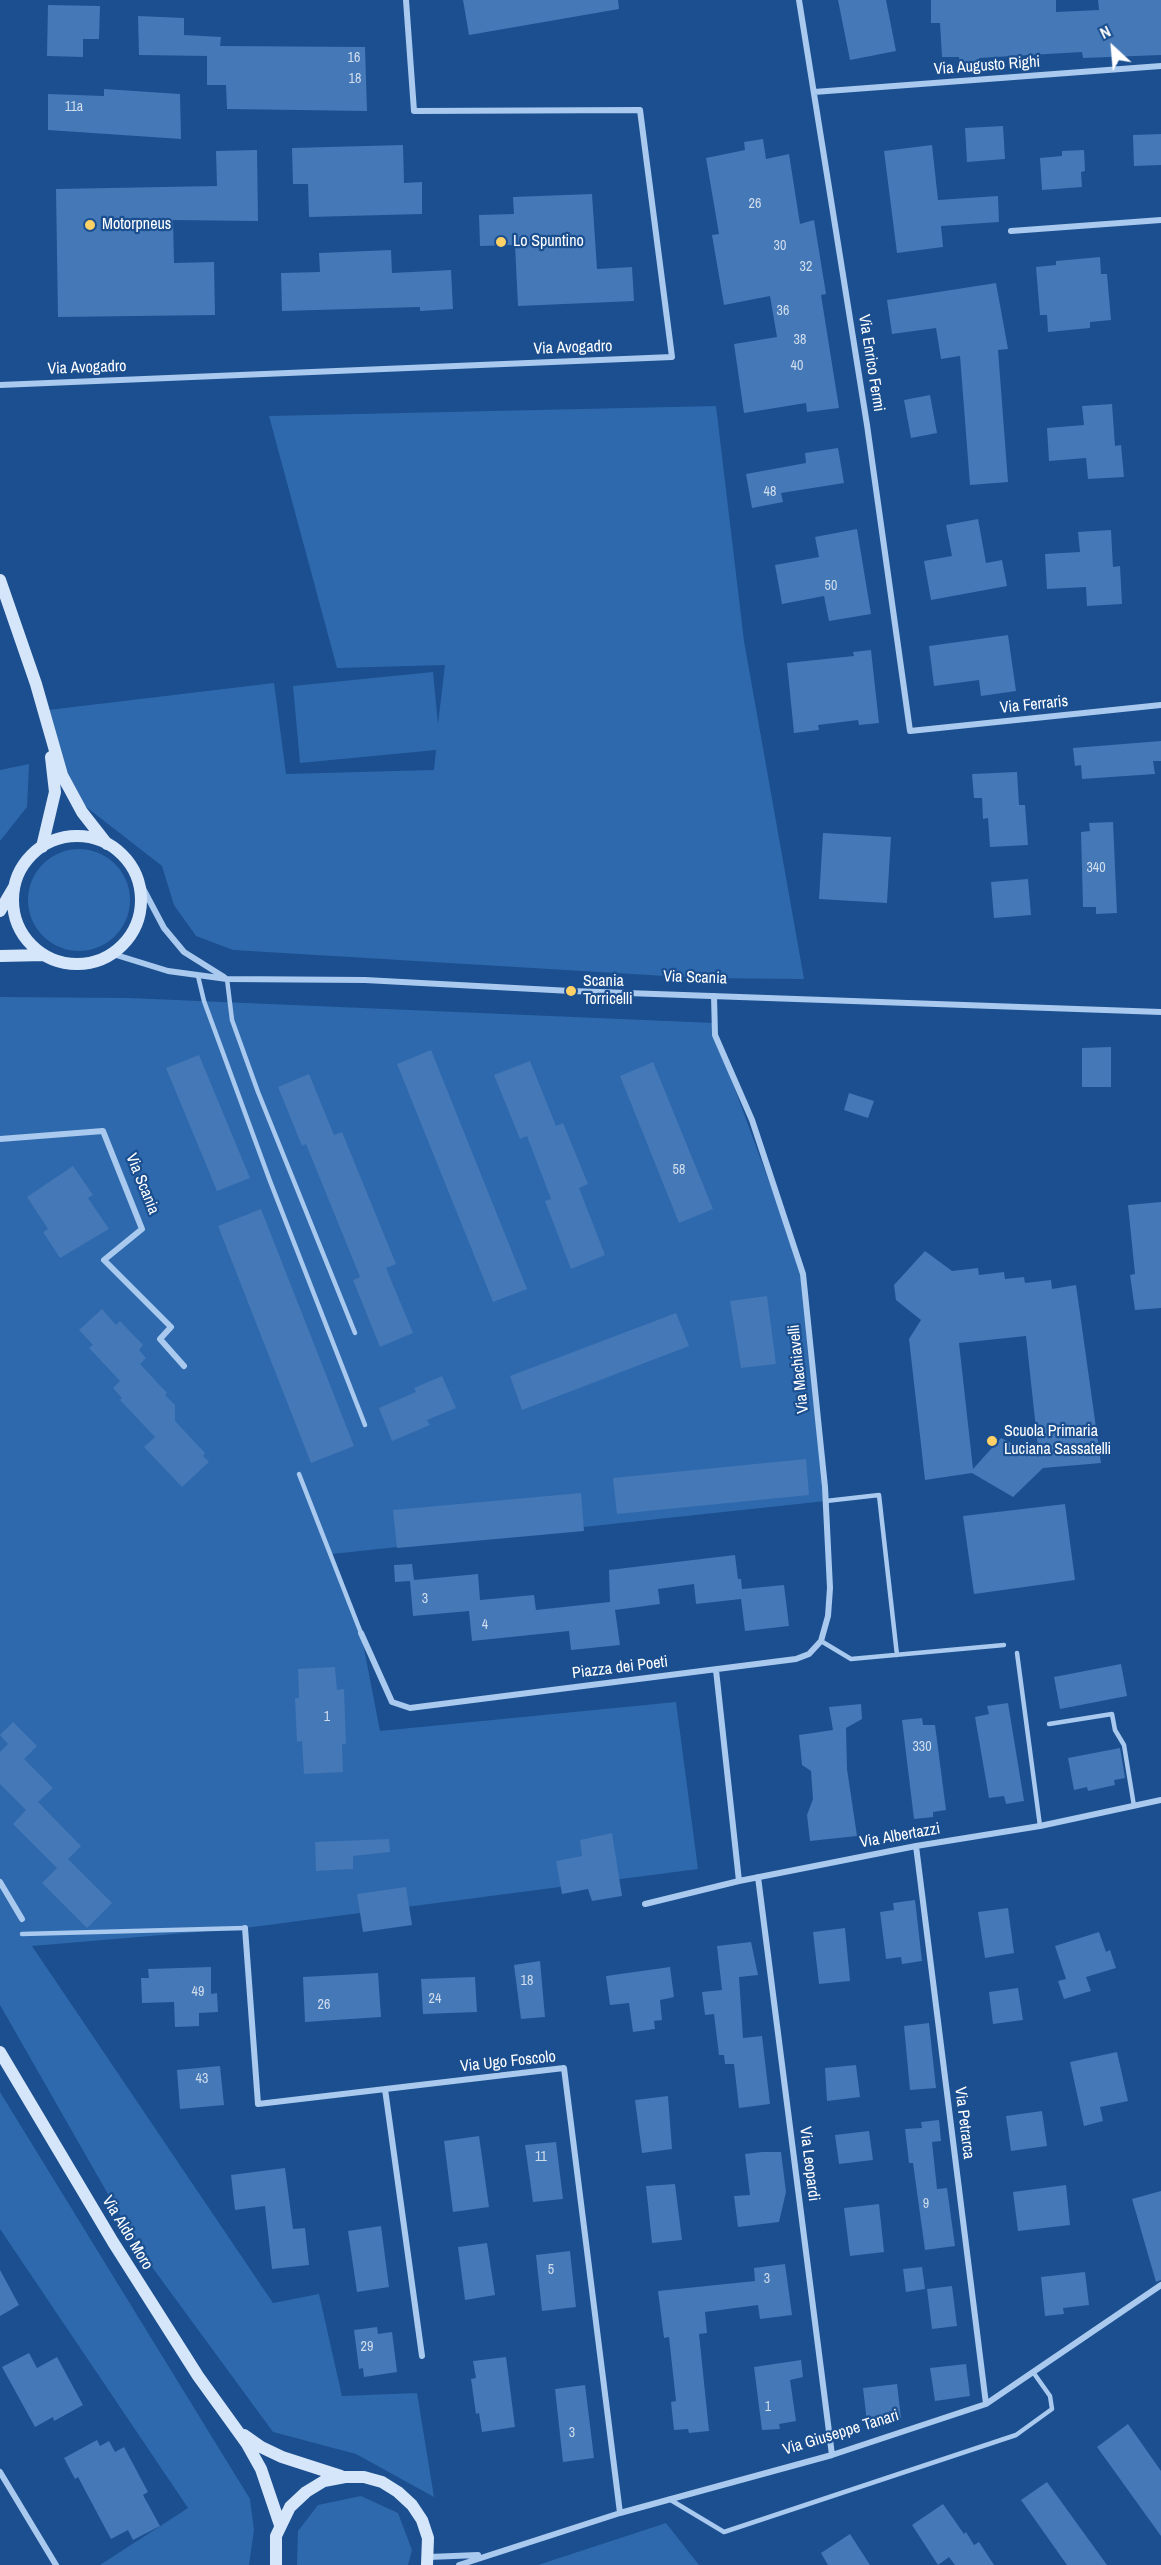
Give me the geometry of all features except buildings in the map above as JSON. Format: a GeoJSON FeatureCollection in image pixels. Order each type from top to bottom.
{"type":"FeatureCollection","features":[{"type":"Feature","properties":{"kind":"main road"},"geometry":{"type":"LineString","coordinates":[[0,580],[36,684],[62,775],[82,812],[106,844]]}},
{"type":"Feature","properties":{"kind":"main road"},"geometry":{"type":"LineString","coordinates":[[42,848],[55,792],[48,732]]}},
{"type":"Feature","properties":{"kind":"main road"},"geometry":{"type":"LineString","coordinates":[[0,911],[26,863],[42,848],[57,840],[74,837],[90,838],[120,853],[138,879],[141,900],[138,921],[128,939],[113,954],[97,962],[79,964],[61,962],[44,955],[28,942],[18,924],[14,904],[16,884]]}},
{"type":"Feature","properties":{"kind":"main road"},"geometry":{"type":"LineString","coordinates":[[0,956],[44,955]]}},
{"type":"Feature","properties":{"kind":"main road","name":"Via Aldo Moro"},"geometry":{"type":"LineString","coordinates":[[0,2052],[142,2289],[198,2376],[235,2426],[261,2469],[280,2525]]}},
{"type":"Feature","properties":{"kind":"main road","name":"Via Aldo Moro"},"geometry":{"type":"LineString","coordinates":[[235,2426],[272,2452],[297,2463],[345,2477]]}},
{"type":"Feature","properties":{"kind":"main road"},"geometry":{"type":"LineString","coordinates":[[269,2565],[280,2525],[290,2506],[306,2492],[324,2481],[345,2477],[364,2477],[382,2482],[412,2505],[422,2520],[428,2538],[428,2561]]}},
{"type":"Feature","properties":{"kind":"main road"},"geometry":{"type":"LineString","coordinates":[[274,2547],[276,2565]]}},
{"type":"Feature","properties":{"kind":"street","name":"Via Avogadro"},"geometry":{"type":"LineString","coordinates":[[0,385],[672,357],[640,111],[414,111],[406,0]]}},
{"type":"Feature","properties":{"kind":"street","name":"Via Enrico Fermi"},"geometry":{"type":"LineString","coordinates":[[800,0],[867,425],[910,731]]}},
{"type":"Feature","properties":{"kind":"street","name":"Via Augusto Righi"},"geometry":{"type":"LineString","coordinates":[[814,92],[1161,66]]}},
{"type":"Feature","properties":{"kind":"street"},"geometry":{"type":"LineString","coordinates":[[1011,231],[1161,220]]}},
{"type":"Feature","properties":{"kind":"street","name":"Via Ferraris"},"geometry":{"type":"LineString","coordinates":[[910,731],[1161,705]]}},
{"type":"Feature","properties":{"kind":"street"},"geometry":{"type":"LineString","coordinates":[[138,879],[164,928],[184,952],[227,979]]}},
{"type":"Feature","properties":{"kind":"street","name":"Via Scania"},"geometry":{"type":"LineString","coordinates":[[113,954],[168,971],[227,979],[365,980],[714,996],[1161,1012]]}},
{"type":"Feature","properties":{"kind":"street"},"geometry":{"type":"LineString","coordinates":[[194,959],[198,976]]}},
{"type":"Feature","properties":{"kind":"street","name":"Via Machiavelli"},"geometry":{"type":"LineString","coordinates":[[714,996],[715,1035],[752,1120],[803,1274],[826,1501],[830,1588],[828,1616],[821,1641]]}},
{"type":"Feature","properties":{"kind":"street","name":"Via Scania"},"geometry":{"type":"LineString","coordinates":[[0,1139],[103,1131],[142,1229],[104,1260],[171,1327],[160,1339],[184,1366]]}},
{"type":"Feature","properties":{"kind":"street","name":"Piazza dei Poeti"},"geometry":{"type":"LineString","coordinates":[[361,1633],[392,1702],[410,1708],[716,1670]]}},
{"type":"Feature","properties":{"kind":"street"},"geometry":{"type":"LineString","coordinates":[[739,1881],[716,1670],[796,1659],[809,1654],[821,1641]]}},
{"type":"Feature","properties":{"kind":"street","name":"Via Albertazzi"},"geometry":{"type":"LineString","coordinates":[[645,1904],[758,1877],[916,1846],[1040,1826],[1161,1800]]}},
{"type":"Feature","properties":{"kind":"street","name":"Via Petrarca"},"geometry":{"type":"LineString","coordinates":[[916,1846],[986,2404]]}},
{"type":"Feature","properties":{"kind":"street","name":"Via Leopardi"},"geometry":{"type":"LineString","coordinates":[[758,1877],[832,2455]]}},
{"type":"Feature","properties":{"kind":"street"},"geometry":{"type":"LineString","coordinates":[[0,1882],[22,1919]]}},
{"type":"Feature","properties":{"kind":"street","name":"Via Ugo Foscolo"},"geometry":{"type":"LineString","coordinates":[[245,1928],[258,2104],[564,2068],[620,2512]]}},
{"type":"Feature","properties":{"kind":"street"},"geometry":{"type":"LineString","coordinates":[[385,2089],[422,2356]]}},
{"type":"Feature","properties":{"kind":"street","name":"Via Giuseppe Tanari"},"geometry":{"type":"LineString","coordinates":[[459,2565],[620,2512],[832,2455],[986,2404],[1161,2285]]}},
{"type":"Feature","properties":{"kind":"street"},"geometry":{"type":"LineString","coordinates":[[0,2472],[56,2565]]}},
{"type":"Feature","properties":{"kind":"street","name":"Via Giuseppe Tanari"},"geometry":{"type":"LineString","coordinates":[[428,2561],[476,2556],[502,2550]]}},
{"type":"Feature","properties":{"kind":"lane"},"geometry":{"type":"LineString","coordinates":[[198,976],[204,1001],[266,1170],[365,1425]]}},
{"type":"Feature","properties":{"kind":"lane"},"geometry":{"type":"LineString","coordinates":[[227,979],[232,1020],[355,1333]]}},
{"type":"Feature","properties":{"kind":"lane"},"geometry":{"type":"LineString","coordinates":[[299,1474],[361,1633]]}},
{"type":"Feature","properties":{"kind":"lane"},"geometry":{"type":"LineString","coordinates":[[826,1501],[879,1495],[897,1655]]}},
{"type":"Feature","properties":{"kind":"lane"},"geometry":{"type":"LineString","coordinates":[[821,1641],[851,1659],[1004,1645]]}},
{"type":"Feature","properties":{"kind":"lane"},"geometry":{"type":"LineString","coordinates":[[1017,1653],[1040,1826]]}},
{"type":"Feature","properties":{"kind":"lane"},"geometry":{"type":"LineString","coordinates":[[1049,1724],[1112,1714],[1115,1730],[1124,1745],[1134,1806]]}},
{"type":"Feature","properties":{"kind":"lane"},"geometry":{"type":"LineString","coordinates":[[22,1934],[245,1928]]}},
{"type":"Feature","properties":{"kind":"lane"},"geometry":{"type":"LineString","coordinates":[[669,2499],[724,2532],[1016,2435],[1052,2409],[1050,2396],[1033,2372]]}},
{"type":"Feature","properties":{"kind":"shaded area"},"geometry":{"type":"Polygon","coordinates":[[[716,406],[744,641],[804,979],[699,978],[233,950],[196,936],[174,905],[162,866],[58,785],[40,711],[274,683],[286,774],[434,770],[436,750],[300,763],[293,686],[433,672],[438,724],[445,665],[337,668],[269,416],[716,406]]]}},
{"type":"Feature","properties":{"kind":"shaded area"},"geometry":{"type":"Polygon","coordinates":[[[29,764],[27,807],[0,841],[0,770],[29,764]]]}},
{"type":"Feature","properties":{"kind":"shaded area"},"geometry":{"type":"Polygon","coordinates":[[[79,849],[108,857],[122,871],[130,900],[122,929],[108,943],[79,951],[50,943],[36,929],[28,900],[36,871],[50,857],[79,849]]]}},
{"type":"Feature","properties":{"kind":"shaded area"},"geometry":{"type":"Polygon","coordinates":[[[0,997],[129,998],[714,1023],[715,1035],[803,1274],[826,1501],[332,1554],[361,1633],[380,1731],[676,1702],[698,1869],[245,1928],[32,1946],[273,2303],[319,2294],[342,2396],[417,2393],[434,2497],[356,2454],[273,2432],[141,2252],[0,2005],[0,997]]]}},
{"type":"Feature","properties":{"kind":"shaded area"},"geometry":{"type":"Polygon","coordinates":[[[0,2092],[250,2499],[254,2530],[249,2565],[100,2565],[188,2508],[0,2229],[0,2092]]]}},
{"type":"Feature","properties":{"kind":"shaded area"},"geometry":{"type":"Polygon","coordinates":[[[361,2496],[398,2513],[412,2550],[408,2565],[297,2565],[298,2531],[318,2505],[361,2496]]]}},
{"type":"Feature","properties":{"kind":"shaded area"},"geometry":{"type":"Polygon","coordinates":[[[666,2523],[699,2565],[538,2565],[666,2523]]]}},
{"type":"Feature","properties":{"kind":"place","name":"Motorpneus"},"geometry":{"type":"Point","coordinates":[90,225]}},
{"type":"Feature","properties":{"kind":"place","name":"Lo Spuntino"},"geometry":{"type":"Point","coordinates":[501,242]}},
{"type":"Feature","properties":{"kind":"place","name":"Scania Torricelli"},"geometry":{"type":"Point","coordinates":[571,991]}},
{"type":"Feature","properties":{"kind":"place","name":"Scuola Primaria Luciana Sassatelli"},"geometry":{"type":"Point","coordinates":[992,1441]}}]}
